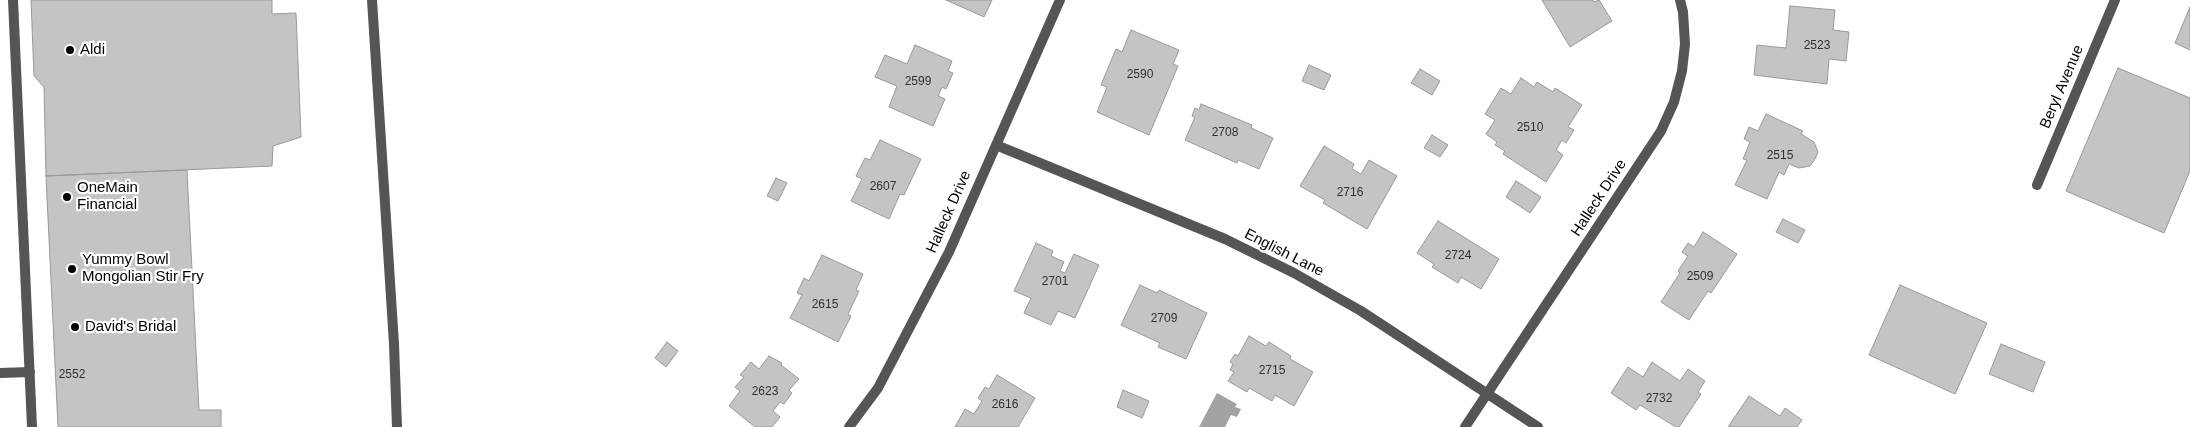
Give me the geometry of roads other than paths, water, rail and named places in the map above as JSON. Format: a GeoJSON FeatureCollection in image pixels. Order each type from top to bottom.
{"type":"FeatureCollection","features":[{"type":"Feature","properties":{"kind":"street"},"geometry":{"type":"LineString","coordinates":[[13,0],[32,427]]}},
{"type":"Feature","properties":{"kind":"street"},"geometry":{"type":"LineString","coordinates":[[372,0],[394,344],[397,427]]}},
{"type":"Feature","properties":{"kind":"street","name":"Halleck Drive"},"geometry":{"type":"LineString","coordinates":[[849,427],[878,388],[949,252],[1060,0]]}},
{"type":"Feature","properties":{"kind":"street","name":"Halleck Drive"},"geometry":{"type":"LineString","coordinates":[[1465,427],[1661,131],[1674,102],[1682,70],[1685,44],[1683,12],[1680,0]]}},
{"type":"Feature","properties":{"kind":"street","name":"Beryl Avenue"},"geometry":{"type":"LineString","coordinates":[[2037,186],[2115,0]]}},
{"type":"Feature","properties":{"kind":"street","name":"English Lane"},"geometry":{"type":"LineString","coordinates":[[996,145],[1225,239],[1294,273],[1361,311],[1538,427]]}},
{"type":"Feature","properties":{"kind":"street"},"geometry":{"type":"LineString","coordinates":[[0,373],[30,372]]}},
{"type":"Feature","properties":{"kind":"place","name":"Aldi"},"geometry":{"type":"Point","coordinates":[70,50]}},
{"type":"Feature","properties":{"kind":"place","name":"OneMain Financial"},"geometry":{"type":"Point","coordinates":[67,197]}},
{"type":"Feature","properties":{"kind":"place","name":"Yummy Bowl Mongolian Stir Fry"},"geometry":{"type":"Point","coordinates":[72,269]}},
{"type":"Feature","properties":{"kind":"place","name":"David's Bridal"},"geometry":{"type":"Point","coordinates":[75,327]}}]}
